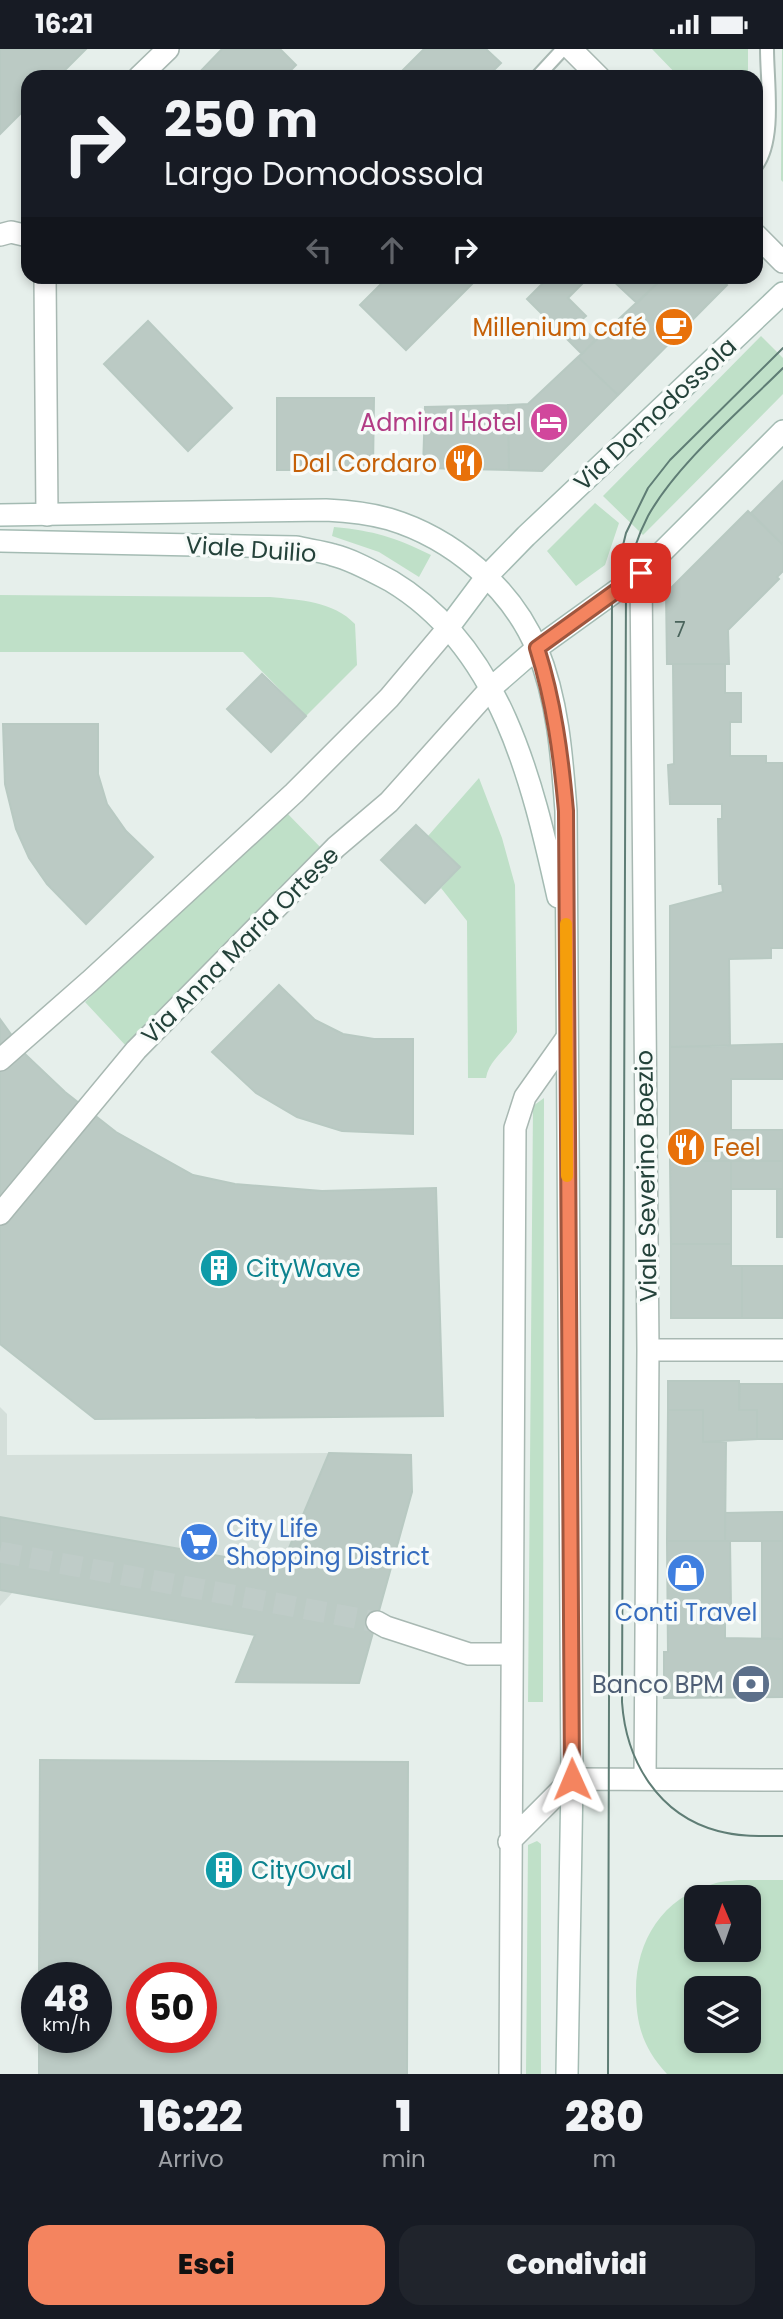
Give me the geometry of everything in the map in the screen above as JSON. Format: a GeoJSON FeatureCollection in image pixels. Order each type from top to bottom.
{"type":"FeatureCollection","features":[{"type":"Feature","properties":{"kind":"street"},"geometry":{"type":"LineString","coordinates":[[146,70],[167,49]]}},
{"type":"Feature","properties":{"kind":"street"},"geometry":{"type":"LineString","coordinates":[[571,49],[592,70]]}},
{"type":"Feature","properties":{"kind":"street"},"geometry":{"type":"LineString","coordinates":[[0,235],[11,232],[21,234]]}},
{"type":"Feature","properties":{"kind":"street"},"geometry":{"type":"LineString","coordinates":[[763,242],[783,262]]}},
{"type":"Feature","properties":{"kind":"street"},"geometry":{"type":"LineString","coordinates":[[45,284],[47,515]]}},
{"type":"Feature","properties":{"kind":"street","name":"Via Domodossola"},"geometry":{"type":"LineString","coordinates":[[448,628],[487,576],[526,536],[783,293]]}},
{"type":"Feature","properties":{"kind":"street"},"geometry":{"type":"LineString","coordinates":[[641,573],[783,431]]}},
{"type":"Feature","properties":{"kind":"street","name":"Viale Duilio"},"geometry":{"type":"LineString","coordinates":[[0,516],[326,510],[359,512],[390,520],[431,536],[458,553],[487,576],[518,613],[537,648]]}},
{"type":"Feature","properties":{"kind":"street","name":"Viale Duilio"},"geometry":{"type":"LineString","coordinates":[[0,541],[296,547],[334,555],[369,569],[412,594],[448,628],[470,654],[491,688]]}},
{"type":"Feature","properties":{"kind":"street","name":"Via Anna Maria Ortese"},"geometry":{"type":"LineString","coordinates":[[0,1213],[136,1050],[336,847],[388,802],[491,688],[537,648],[641,573]]}},
{"type":"Feature","properties":{"kind":"street","name":"Viale Severino Boezio"},"geometry":{"type":"LineString","coordinates":[[641,573],[648,1350],[645,1778]]}},
{"type":"Feature","properties":{"kind":"street"},"geometry":{"type":"LineString","coordinates":[[0,1060],[90,981],[340,748],[400,686],[448,628]]}},
{"type":"Feature","properties":{"kind":"street"},"geometry":{"type":"LineString","coordinates":[[537,648],[551,694],[561,747],[566,811],[572,1779],[566,2074]]}},
{"type":"Feature","properties":{"kind":"street"},"geometry":{"type":"LineString","coordinates":[[491,688],[523,764],[540,815],[566,937]]}},
{"type":"Feature","properties":{"kind":"street"},"geometry":{"type":"LineString","coordinates":[[510,2074],[509,1842],[515,1128],[525,1097],[566,1039]]}},
{"type":"Feature","properties":{"kind":"street"},"geometry":{"type":"LineString","coordinates":[[648,1350],[783,1350]]}},
{"type":"Feature","properties":{"kind":"street"},"geometry":{"type":"LineString","coordinates":[[377,1622],[469,1654],[512,1654]]}},
{"type":"Feature","properties":{"kind":"street"},"geometry":{"type":"LineString","coordinates":[[509,1842],[572,1779],[783,1780]]}},
{"type":"Feature","properties":{"kind":"lane"},"geometry":{"type":"LineString","coordinates":[[544,70],[563,49]]}},
{"type":"Feature","properties":{"kind":"lane"},"geometry":{"type":"LineString","coordinates":[[763,154],[768,139],[767,49]]}},
{"type":"Feature","properties":{"kind":"shaded area","name":"City Life Shopping District"},"geometry":{"type":"Polygon","coordinates":[[[0,1407],[7,1414],[7,1455],[411,1455],[412,1492],[359,1683],[236,1682],[255,1635],[13,1592],[0,1606],[0,1407]]]}},
{"type":"Feature","properties":{"kind":"green space"},"geometry":{"type":"Polygon","coordinates":[[[652,49],[748,49],[748,70],[672,70],[652,49]]]}},
{"type":"Feature","properties":{"kind":"green space"},"geometry":{"type":"Polygon","coordinates":[[[783,49],[783,182],[781,180],[783,49]]]}},
{"type":"Feature","properties":{"kind":"green space"},"geometry":{"type":"Polygon","coordinates":[[[761,336],[783,358],[783,394],[643,535],[603,496],[761,336]]]}},
{"type":"Feature","properties":{"kind":"green space"},"geometry":{"type":"Polygon","coordinates":[[[595,503],[619,523],[605,565],[576,586],[547,551],[595,503]]]}},
{"type":"Feature","properties":{"kind":"green space"},"geometry":{"type":"Polygon","coordinates":[[[334,527],[384,536],[431,555],[419,577],[379,552],[332,536],[334,527]]]}},
{"type":"Feature","properties":{"kind":"green space"},"geometry":{"type":"Polygon","coordinates":[[[0,595],[270,597],[304,601],[326,606],[355,624],[357,665],[306,716],[243,652],[0,652],[0,595]]]}},
{"type":"Feature","properties":{"kind":"green space"},"geometry":{"type":"Polygon","coordinates":[[[479,778],[502,838],[515,885],[517,1032],[491,1065],[486,1078],[468,1078],[467,921],[441,888],[460,867],[428,836],[479,778]]]}},
{"type":"Feature","properties":{"kind":"green space"},"geometry":{"type":"Polygon","coordinates":[[[282,808],[324,851],[127,1047],[85,1002],[282,808]]]}},
{"type":"Feature","properties":{"kind":"green space"},"geometry":{"type":"Polygon","coordinates":[[[544,1098],[543,1702],[528,1702],[533,1106],[544,1098]]]}},
{"type":"Feature","properties":{"kind":"green space"},"geometry":{"type":"Polygon","coordinates":[[[537,1841],[541,1844],[541,2074],[526,2074],[528,1845],[537,1841]]]}},
{"type":"Feature","properties":{"kind":"green space"},"geometry":{"type":"Polygon","coordinates":[[[783,1880],[783,2074],[667,2074],[652,2055],[642,2035],[637,2014],[636,1990],[641,1955],[656,1923],[680,1899],[684,1897],[684,1962],[761,1962],[761,1885],[710,1885],[723,1882],[783,1880]]]}},
{"type":"Feature","properties":{"kind":"building"},"geometry":{"type":"Polygon","coordinates":[[[0,49],[86,49],[65,70],[21,70],[21,113],[0,134],[0,49]]]}},
{"type":"Feature","properties":{"kind":"building"},"geometry":{"type":"Polygon","coordinates":[[[222,49],[280,49],[296,65],[291,70],[202,70],[222,49]]]}},
{"type":"Feature","properties":{"kind":"building"},"geometry":{"type":"Polygon","coordinates":[[[424,49],[486,49],[501,63],[494,70],[403,70],[424,49]]]}},
{"type":"Feature","properties":{"kind":"building"},"geometry":{"type":"Polygon","coordinates":[[[381,284],[472,284],[406,350],[360,305],[381,284]]]}},
{"type":"Feature","properties":{"kind":"building"},"geometry":{"type":"Polygon","coordinates":[[[542,284],[582,284],[568,298],[586,316],[578,323],[595,340],[582,354],[527,299],[542,284]]]}},
{"type":"Feature","properties":{"kind":"building"},"geometry":{"type":"Polygon","coordinates":[[[617,284],[657,284],[637,303],[617,284]]]}},
{"type":"Feature","properties":{"kind":"building"},"geometry":{"type":"Polygon","coordinates":[[[656,284],[727,285],[618,395],[578,357],[656,284]]]}},
{"type":"Feature","properties":{"kind":"building"},"geometry":{"type":"Polygon","coordinates":[[[148,321],[232,408],[188,451],[104,364],[148,321]]]}},
{"type":"Feature","properties":{"kind":"building","name":"Admiral Hotel"},"geometry":{"type":"Polygon","coordinates":[[[578,357],[618,395],[542,471],[509,470],[508,405],[528,404],[578,357]]]}},
{"type":"Feature","properties":{"kind":"building"},"geometry":{"type":"Polygon","coordinates":[[[277,398],[374,398],[373,470],[277,470],[277,398]]]}},
{"type":"Feature","properties":{"kind":"building"},"geometry":{"type":"Polygon","coordinates":[[[508,405],[509,470],[423,468],[425,407],[508,405]]]}},
{"type":"Feature","properties":{"kind":"building"},"geometry":{"type":"Polygon","coordinates":[[[783,481],[783,545],[751,513],[783,481]]]}},
{"type":"Feature","properties":{"kind":"building"},"geometry":{"type":"Polygon","coordinates":[[[748,511],[783,545],[783,571],[777,577],[779,579],[728,630],[729,664],[667,664],[666,593],[748,511]]]}},
{"type":"Feature","properties":{"kind":"building"},"geometry":{"type":"Polygon","coordinates":[[[673,664],[725,664],[725,693],[741,693],[741,722],[730,722],[730,756],[766,756],[766,763],[783,763],[783,948],[771,948],[771,958],[729,959],[730,1046],[670,1047],[670,906],[723,892],[722,884],[719,884],[718,819],[722,819],[722,804],[670,804],[668,765],[674,764],[673,664]]]}},
{"type":"Feature","properties":{"kind":"building"},"geometry":{"type":"Polygon","coordinates":[[[262,674],[306,716],[271,752],[227,709],[262,674]]]}},
{"type":"Feature","properties":{"kind":"building"},"geometry":{"type":"Polygon","coordinates":[[[3,724],[98,724],[98,774],[107,804],[126,831],[153,857],[86,924],[47,884],[29,858],[16,829],[5,784],[3,724]]]}},
{"type":"Feature","properties":{"kind":"building"},"geometry":{"type":"Polygon","coordinates":[[[416,825],[460,867],[425,903],[381,860],[416,825]]]}},
{"type":"Feature","properties":{"kind":"building"},"geometry":{"type":"Polygon","coordinates":[[[279,985],[315,1020],[343,1034],[374,1039],[413,1039],[413,1134],[342,1131],[297,1117],[256,1093],[212,1052],[279,985]]]}},
{"type":"Feature","properties":{"kind":"building","name":"CityWave"},"geometry":{"type":"Polygon","coordinates":[[[0,1019],[26,1055],[65,1092],[116,1132],[193,1175],[235,1184],[322,1191],[436,1188],[443,1416],[95,1419],[0,1344],[0,1019]]]}},
{"type":"Feature","properties":{"kind":"building"},"geometry":{"type":"Polygon","coordinates":[[[783,1044],[783,1079],[731,1079],[731,1130],[783,1130],[783,1161],[670,1161],[670,1047],[783,1044]]]}},
{"type":"Feature","properties":{"kind":"building"},"geometry":{"type":"Polygon","coordinates":[[[670,1161],[731,1161],[731,1244],[671,1244],[670,1161]]]}},
{"type":"Feature","properties":{"kind":"building"},"geometry":{"type":"Polygon","coordinates":[[[731,1161],[783,1161],[783,1189],[731,1189],[731,1161]]]}},
{"type":"Feature","properties":{"kind":"building"},"geometry":{"type":"Polygon","coordinates":[[[777,1189],[783,1189],[783,1237],[777,1237],[777,1189]]]}},
{"type":"Feature","properties":{"kind":"building"},"geometry":{"type":"Polygon","coordinates":[[[671,1244],[731,1244],[731,1266],[742,1266],[742,1318],[671,1318],[671,1244]]]}},
{"type":"Feature","properties":{"kind":"building"},"geometry":{"type":"Polygon","coordinates":[[[742,1266],[783,1266],[783,1318],[742,1318],[742,1266]]]}},
{"type":"Feature","properties":{"kind":"building"},"geometry":{"type":"Polygon","coordinates":[[[668,1381],[739,1381],[739,1410],[757,1410],[757,1439],[703,1442],[703,1410],[668,1410],[668,1381]]]}},
{"type":"Feature","properties":{"kind":"building"},"geometry":{"type":"Polygon","coordinates":[[[740,1384],[783,1384],[783,1439],[757,1439],[757,1410],[739,1410],[740,1384]]]}},
{"type":"Feature","properties":{"kind":"building"},"geometry":{"type":"Polygon","coordinates":[[[668,1410],[703,1410],[703,1442],[726,1442],[725,1541],[667,1541],[668,1410]]]}},
{"type":"Feature","properties":{"kind":"building","name":"City Life Shopping District"},"geometry":{"type":"Polygon","coordinates":[[[329,1453],[411,1455],[412,1492],[359,1683],[236,1682],[255,1635],[0,1590],[0,1517],[281,1567],[329,1453]]]}},
{"type":"Feature","properties":{"kind":"building"},"geometry":{"type":"Polygon","coordinates":[[[783,1512],[783,1541],[725,1541],[725,1513],[783,1512]]]}},
{"type":"Feature","properties":{"kind":"building"},"geometry":{"type":"Polygon","coordinates":[[[667,1541],[730,1541],[731,1607],[725,1606],[725,1638],[783,1639],[783,1697],[664,1698],[664,1652],[668,1652],[667,1541]]]}},
{"type":"Feature","properties":{"kind":"building"},"geometry":{"type":"Polygon","coordinates":[[[762,1541],[783,1541],[783,1639],[762,1638],[762,1541]]]}},
{"type":"Feature","properties":{"kind":"building","name":"CityOval"},"geometry":{"type":"Polygon","coordinates":[[[40,1760],[408,1762],[407,2074],[39,2074],[39,2053],[112,2053],[112,1962],[39,1962],[40,1760]]]}},
{"type":"Feature","properties":{"kind":"tunnel"},"geometry":{"type":"LineString","coordinates":[[0,1552],[377,1622]]}},
{"type":"Feature","properties":{"kind":"tram line"},"geometry":{"type":"LineString","coordinates":[[608,2074],[612,590],[626,533],[648,488],[670,460],[783,348]]}},
{"type":"Feature","properties":{"kind":"tram line"},"geometry":{"type":"LineString","coordinates":[[783,368],[710,439],[660,496],[640,532],[626,583],[622,1702],[630,1745],[638,1765],[662,1799],[697,1823],[718,1831],[750,1836],[783,1836]]}},
{"type":"Feature","properties":{"kind":"slow traffic"},"geometry":{"type":"LineString","coordinates":[[566,924],[567,1176]]}},
{"type":"Feature","properties":{"kind":"place","name":"Millenium café"},"geometry":{"type":"Point","coordinates":[674,327]}},
{"type":"Feature","properties":{"kind":"place","name":"Admiral Hotel"},"geometry":{"type":"Point","coordinates":[549,422]}},
{"type":"Feature","properties":{"kind":"place","name":"Dal Cordaro"},"geometry":{"type":"Point","coordinates":[464,463]}},
{"type":"Feature","properties":{"kind":"place","name":"Feel"},"geometry":{"type":"Point","coordinates":[686,1147]}},
{"type":"Feature","properties":{"kind":"place","name":"CityWave"},"geometry":{"type":"Point","coordinates":[219,1268]}},
{"type":"Feature","properties":{"kind":"place","name":"City Life Shopping District"},"geometry":{"type":"Point","coordinates":[199,1542]}},
{"type":"Feature","properties":{"kind":"place","name":"Conti Travel"},"geometry":{"type":"Point","coordinates":[686,1573]}},
{"type":"Feature","properties":{"kind":"place","name":"Banco BPM"},"geometry":{"type":"Point","coordinates":[751,1684]}},
{"type":"Feature","properties":{"kind":"place","name":"CityOval"},"geometry":{"type":"Point","coordinates":[224,1870]}},
{"type":"Feature","properties":{"kind":"route"},"geometry":{"type":"LineString","coordinates":[[572,1779],[566,811],[561,747],[551,694],[537,648],[641,573]]}}]}
